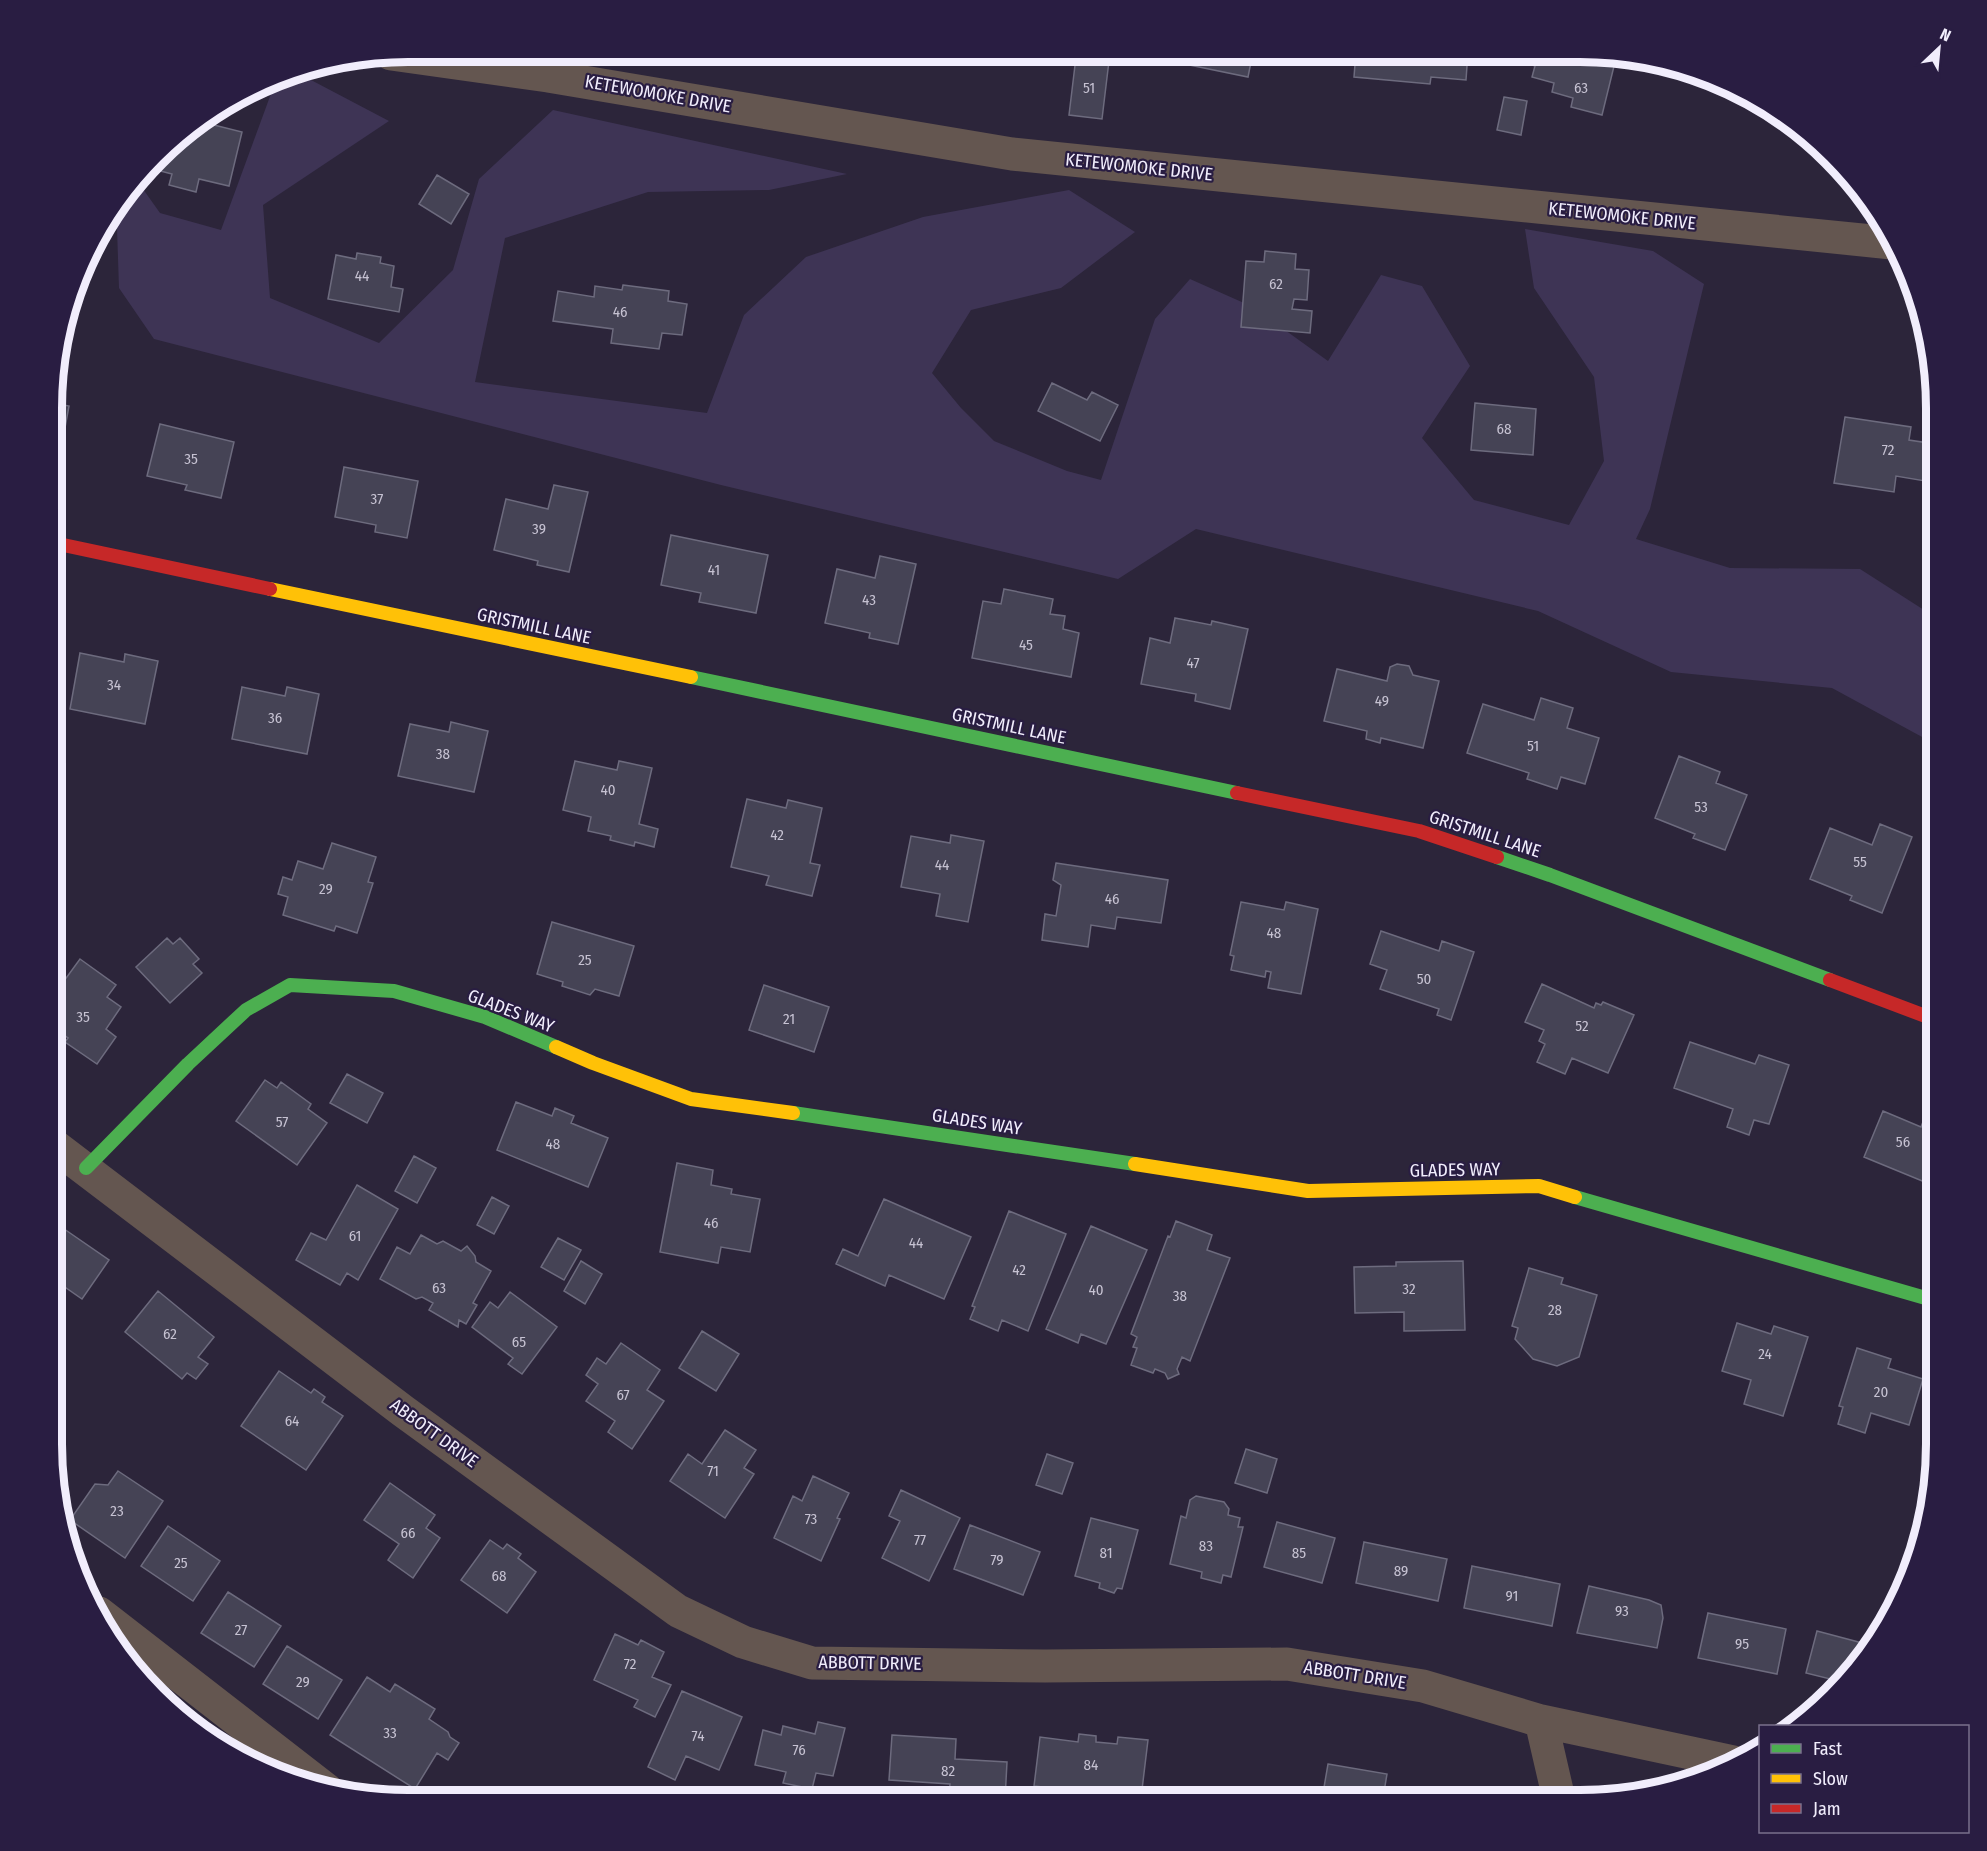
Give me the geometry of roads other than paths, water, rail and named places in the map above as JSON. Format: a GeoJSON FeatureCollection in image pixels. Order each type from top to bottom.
{"type":"FeatureCollection","features":[{"type":"Feature","properties":{"kind":"street","name":"KETEWOMOKE DRIVE"},"geometry":{"type":"LineString","coordinates":[[516,61],[552,63],[1012,154],[1883,242]]}},
{"type":"Feature","properties":{"kind":"street","name":"GRISTMILL LANE"},"geometry":{"type":"LineString","coordinates":[[61,544],[1419,831],[1550,875],[1926,1016]]}},
{"type":"Feature","properties":{"kind":"street","name":"GLADES WAY"},"geometry":{"type":"LineString","coordinates":[[86,1168],[188,1064],[246,1010],[290,985],[394,991],[485,1017],[593,1063],[691,1099],[1308,1191],[1539,1186],[1720,1240],[1926,1297]]}},
{"type":"Feature","properties":{"kind":"street","name":"ABBOTT DRIVE"},"geometry":{"type":"LineString","coordinates":[[61,1150],[404,1411],[678,1611],[743,1642],[812,1663],[1044,1666],[1287,1664],[1423,1686],[1541,1721],[1721,1759]]}},
{"type":"Feature","properties":{"kind":"street"},"geometry":{"type":"LineString","coordinates":[[112,1623],[307,1775]]}},
{"type":"Feature","properties":{"kind":"street"},"geometry":{"type":"LineString","coordinates":[[1541,1721],[1557,1790]]}}]}
